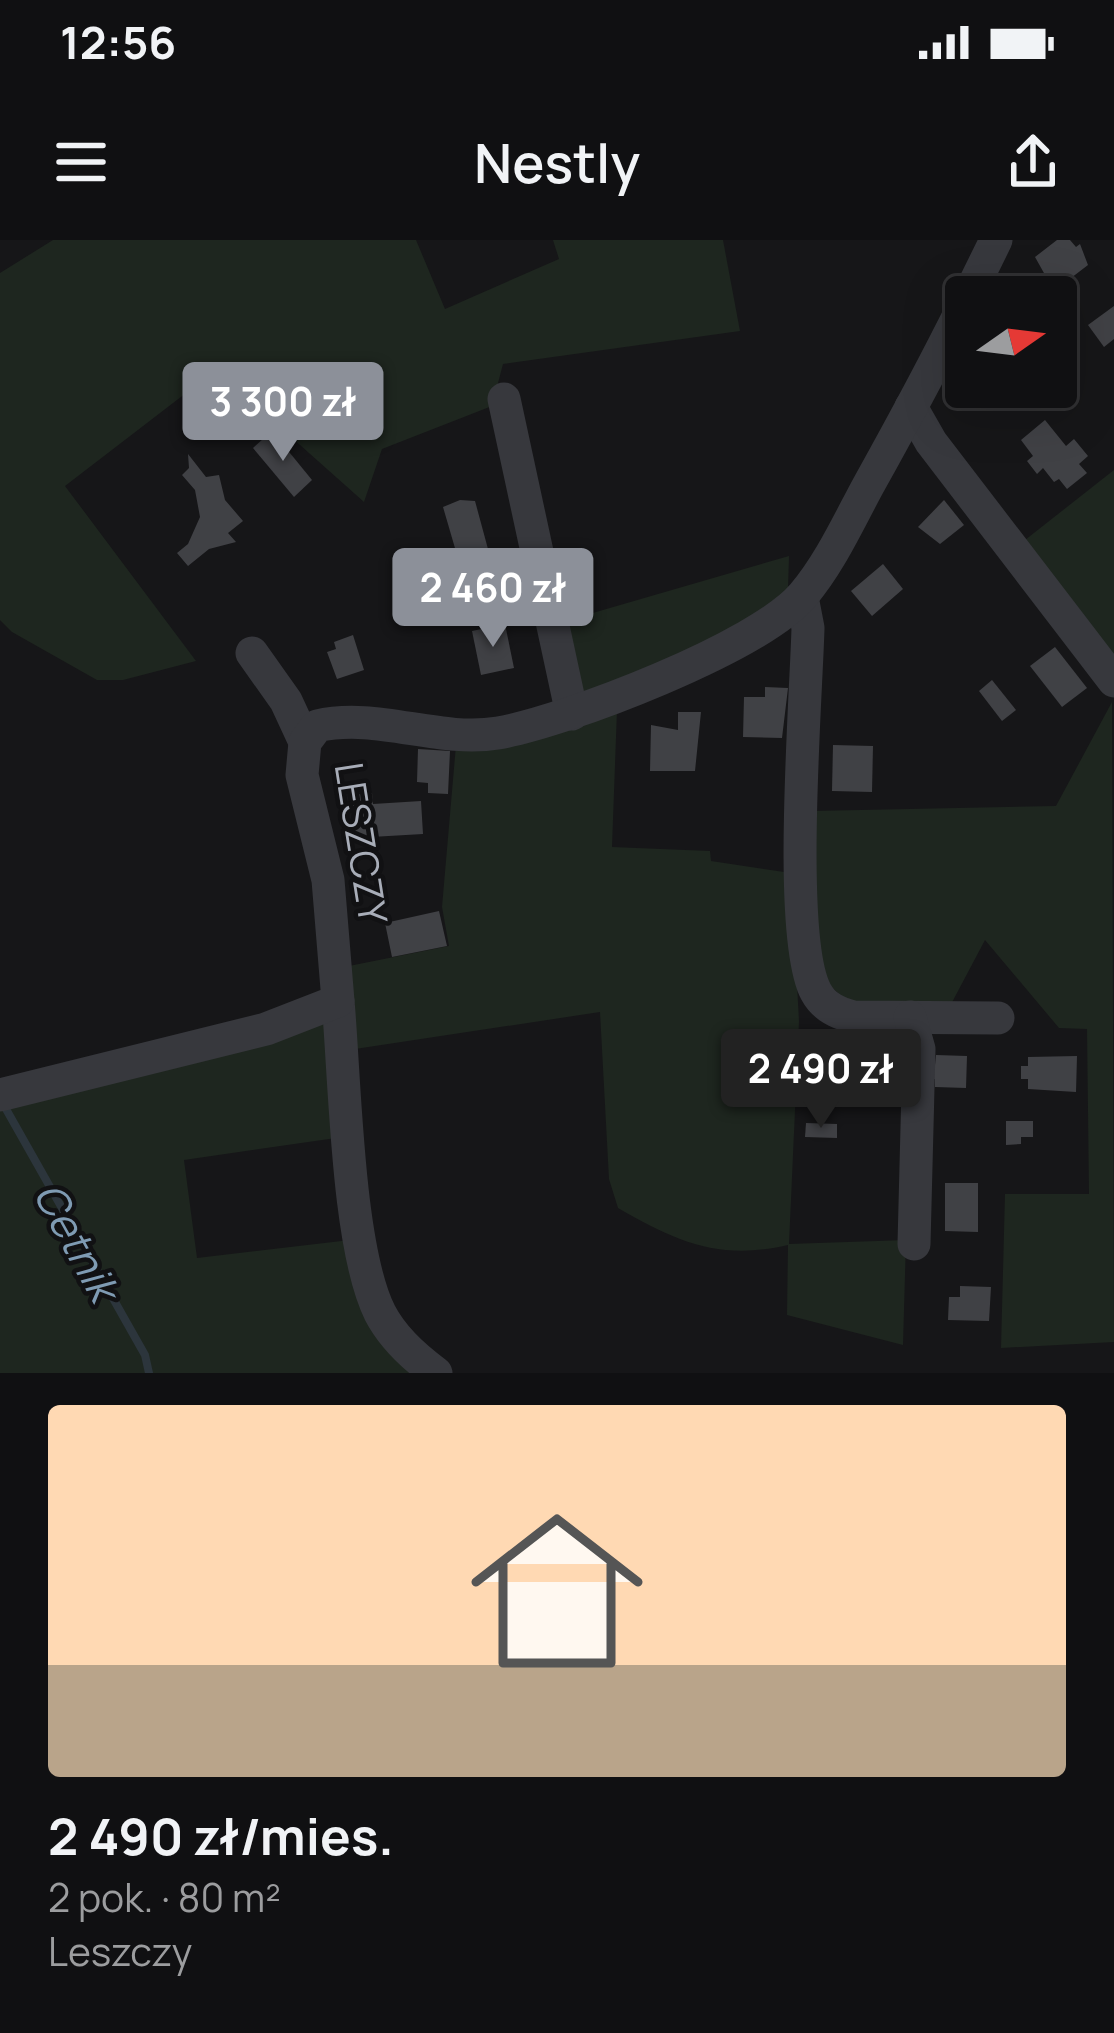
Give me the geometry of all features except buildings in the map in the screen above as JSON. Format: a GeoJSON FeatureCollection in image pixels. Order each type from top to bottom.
{"type":"FeatureCollection","features":[{"type":"Feature","properties":{"kind":"street","name":"LESZCZY"},"geometry":{"type":"LineString","coordinates":[[978,276],[996,240]]}},
{"type":"Feature","properties":{"kind":"street","name":"LESZCZY"},"geometry":{"type":"LineString","coordinates":[[436,1373],[410,1354],[380,1312],[362,1253],[328,880],[302,775],[305,742],[317,725],[333,722],[492,734],[572,714],[742,639],[802,597],[832,551],[945,341]]}},
{"type":"Feature","properties":{"kind":"street"},"geometry":{"type":"LineString","coordinates":[[504,399],[572,714]]}},
{"type":"Feature","properties":{"kind":"street"},"geometry":{"type":"LineString","coordinates":[[911,407],[931,442],[1114,681]]}},
{"type":"Feature","properties":{"kind":"street"},"geometry":{"type":"LineString","coordinates":[[802,597],[808,628],[802,923],[813,987],[836,1012],[998,1018]]}},
{"type":"Feature","properties":{"kind":"street"},"geometry":{"type":"LineString","coordinates":[[252,653],[286,701],[305,742]]}},
{"type":"Feature","properties":{"kind":"street"},"geometry":{"type":"LineString","coordinates":[[0,1095],[266,1029],[338,1000]]}},
{"type":"Feature","properties":{"kind":"street"},"geometry":{"type":"LineString","coordinates":[[910,1017],[919,1049],[914,1244]]}},
{"type":"Feature","properties":{"kind":"shaded area"},"geometry":{"type":"Polygon","coordinates":[[[53,240],[416,240],[445,309],[559,259],[553,240],[723,240],[740,331],[503,364],[492,406],[382,449],[364,502],[216,370],[65,486],[196,661],[123,680],[97,680],[12,632],[0,620],[0,273],[53,240]]]}},
{"type":"Feature","properties":{"kind":"shaded area"},"geometry":{"type":"Polygon","coordinates":[[[1114,470],[1114,665],[1020,544],[1114,470]]]}},
{"type":"Feature","properties":{"kind":"shaded area"},"geometry":{"type":"Polygon","coordinates":[[[789,556],[788,589],[745,626],[561,709],[541,628],[789,556]]]}},
{"type":"Feature","properties":{"kind":"shaded area"},"geometry":{"type":"Polygon","coordinates":[[[1112,702],[1114,1342],[1001,1348],[1005,1194],[1089,1194],[1087,1029],[1059,1028],[985,940],[949,1008],[855,1009],[819,975],[812,811],[1056,806],[1112,702]]]}},
{"type":"Feature","properties":{"kind":"shaded area"},"geometry":{"type":"Polygon","coordinates":[[[617,710],[612,847],[710,851],[711,861],[791,873],[799,1021],[789,1244],[906,1240],[903,1345],[787,1315],[788,1245],[741,1251],[700,1245],[618,1208],[609,1179],[600,1012],[355,1049],[349,966],[449,946],[442,907],[456,745],[617,710]]]}},
{"type":"Feature","properties":{"kind":"shaded area"},"geometry":{"type":"Polygon","coordinates":[[[314,1020],[328,1025],[343,1137],[184,1160],[197,1258],[350,1240],[417,1373],[0,1373],[0,1101],[314,1020]]]}},
{"type":"Feature","properties":{"kind":"waterway","name":"Cetnik"},"geometry":{"type":"LineString","coordinates":[[6,1109],[145,1355],[149,1373]]}}]}
